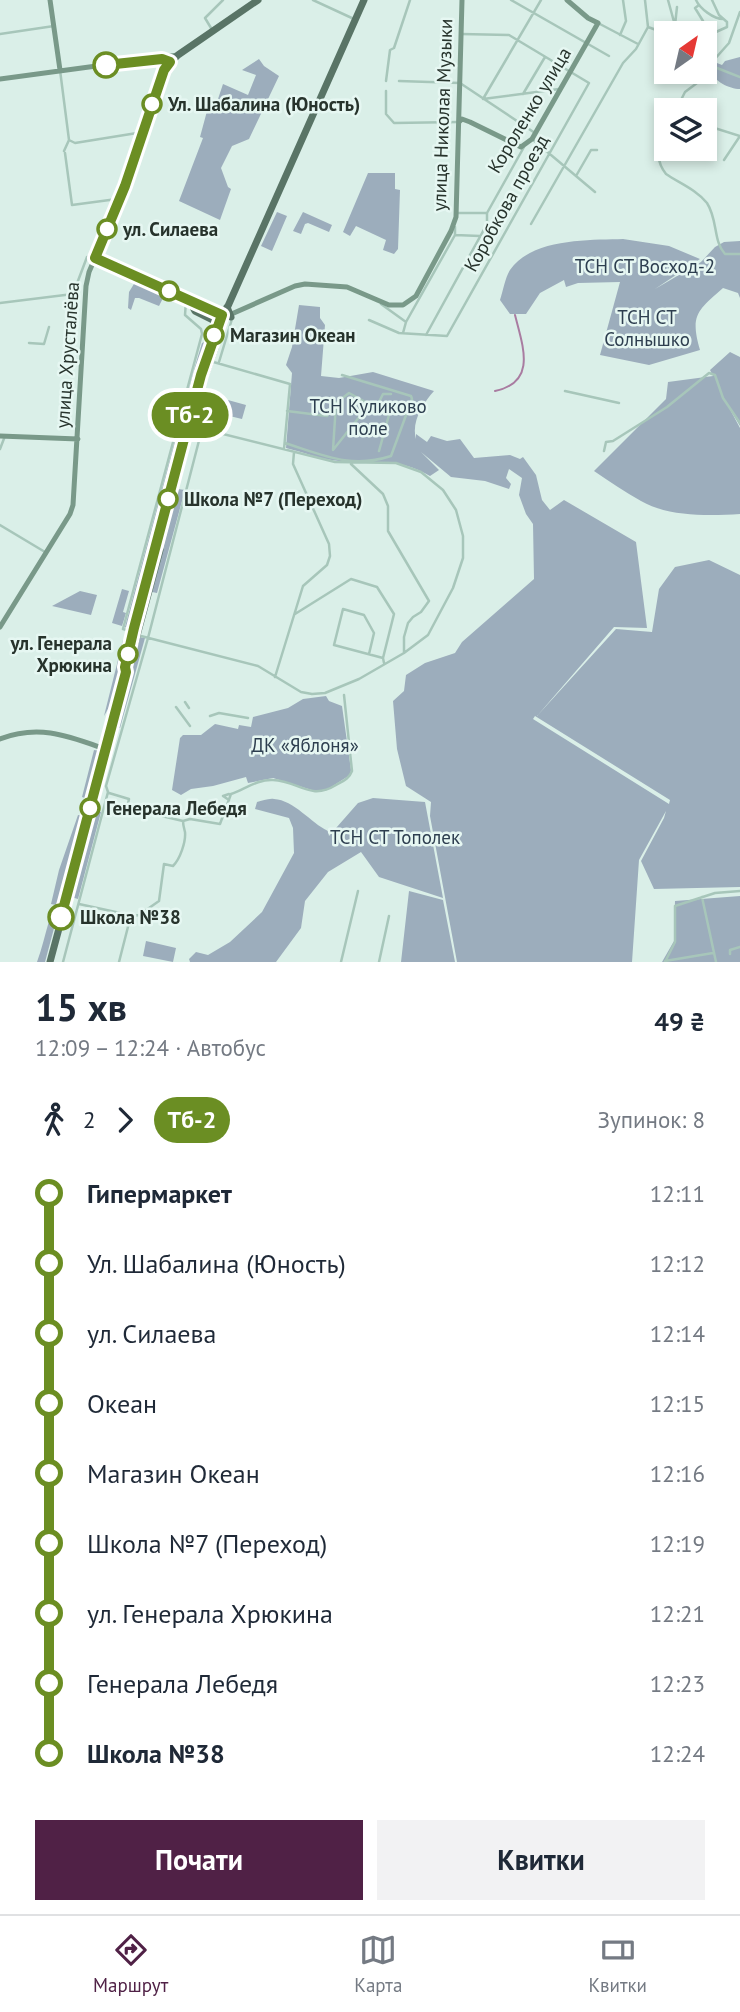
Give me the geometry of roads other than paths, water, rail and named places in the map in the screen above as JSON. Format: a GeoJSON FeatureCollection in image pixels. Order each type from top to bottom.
{"type":"FeatureCollection","features":[{"type":"Feature","properties":{"kind":"main road"},"geometry":{"type":"LineString","coordinates":[[50,0],[60,71]]}},
{"type":"Feature","properties":{"kind":"main road","name":"улица Хрусталёва"},"geometry":{"type":"LineString","coordinates":[[0,627],[73,505],[86,286],[89,272],[120,199],[164,70],[162,60],[178,55],[258,0]]}},
{"type":"Feature","properties":{"kind":"main road"},"geometry":{"type":"LineString","coordinates":[[50,962],[201,375],[364,0]]}},
{"type":"Feature","properties":{"kind":"main road","name":"улица Николая Музыки"},"geometry":{"type":"LineString","coordinates":[[380,301],[396,306],[409,302],[416,296],[454,225],[461,0]]}},
{"type":"Feature","properties":{"kind":"main road"},"geometry":{"type":"LineString","coordinates":[[568,0],[587,18],[598,23]]}},
{"type":"Feature","properties":{"kind":"main road","name":"Короленко улица"},"geometry":{"type":"LineString","coordinates":[[525,146],[534,136],[598,23]]}},
{"type":"Feature","properties":{"kind":"main road"},"geometry":{"type":"LineString","coordinates":[[0,79],[162,60],[164,70]]}},
{"type":"Feature","properties":{"kind":"main road"},"geometry":{"type":"LineString","coordinates":[[459,122],[470,122],[522,147],[525,146]]}},
{"type":"Feature","properties":{"kind":"main road"},"geometry":{"type":"LineString","coordinates":[[95,258],[187,299],[197,308],[226,317]]}},
{"type":"Feature","properties":{"kind":"main road"},"geometry":{"type":"LineString","coordinates":[[135,634],[191,426],[214,363],[226,317],[234,311],[305,284],[347,287],[380,301]]}},
{"type":"Feature","properties":{"kind":"main road"},"geometry":{"type":"LineString","coordinates":[[197,308],[211,310],[226,317]]}},
{"type":"Feature","properties":{"kind":"main road"},"geometry":{"type":"LineString","coordinates":[[2,436],[78,439]]}},
{"type":"Feature","properties":{"kind":"main road"},"geometry":{"type":"LineString","coordinates":[[0,739],[42,731],[87,741],[105,749]]}},
{"type":"Feature","properties":{"kind":"street"},"geometry":{"type":"LineString","coordinates":[[213,31],[205,19],[223,0]]}},
{"type":"Feature","properties":{"kind":"street"},"geometry":{"type":"LineString","coordinates":[[313,0],[356,19]]}},
{"type":"Feature","properties":{"kind":"street"},"geometry":{"type":"LineString","coordinates":[[386,81],[390,50],[394,48],[410,0]]}},
{"type":"Feature","properties":{"kind":"street"},"geometry":{"type":"LineString","coordinates":[[511,0],[609,56]]}},
{"type":"Feature","properties":{"kind":"street"},"geometry":{"type":"LineString","coordinates":[[483,99],[541,0]]}},
{"type":"Feature","properties":{"kind":"street"},"geometry":{"type":"LineString","coordinates":[[620,35],[626,21],[622,0]]}},
{"type":"Feature","properties":{"kind":"street"},"geometry":{"type":"LineString","coordinates":[[531,224],[623,62],[648,27],[645,0]]}},
{"type":"Feature","properties":{"kind":"street"},"geometry":{"type":"LineString","coordinates":[[668,0],[674,21]]}},
{"type":"Feature","properties":{"kind":"street"},"geometry":{"type":"LineString","coordinates":[[696,0],[717,19],[723,19]]}},
{"type":"Feature","properties":{"kind":"street"},"geometry":{"type":"LineString","coordinates":[[712,0],[727,22],[727,27],[718,30]]}},
{"type":"Feature","properties":{"kind":"street"},"geometry":{"type":"LineString","coordinates":[[699,5],[695,8],[702,21]]}},
{"type":"Feature","properties":{"kind":"street"},"geometry":{"type":"LineString","coordinates":[[676,21],[677,7]]}},
{"type":"Feature","properties":{"kind":"street"},"geometry":{"type":"LineString","coordinates":[[718,55],[729,43],[740,12]]}},
{"type":"Feature","properties":{"kind":"street"},"geometry":{"type":"LineString","coordinates":[[598,23],[638,44]]}},
{"type":"Feature","properties":{"kind":"street"},"geometry":{"type":"LineString","coordinates":[[0,34],[54,26]]}},
{"type":"Feature","properties":{"kind":"street"},"geometry":{"type":"LineString","coordinates":[[648,27],[654,30]]}},
{"type":"Feature","properties":{"kind":"street"},"geometry":{"type":"LineString","coordinates":[[461,34],[509,35],[571,71]]}},
{"type":"Feature","properties":{"kind":"street"},"geometry":{"type":"LineString","coordinates":[[523,94],[545,56]]}},
{"type":"Feature","properties":{"kind":"street"},"geometry":{"type":"LineString","coordinates":[[718,68],[740,77]]}},
{"type":"Feature","properties":{"kind":"street"},"geometry":{"type":"LineString","coordinates":[[60,71],[69,140],[64,152],[72,205],[120,199]]}},
{"type":"Feature","properties":{"kind":"street","name":"Коробкова проезд"},"geometry":{"type":"LineString","coordinates":[[426,335],[446,336],[507,233],[589,83],[571,71]]}},
{"type":"Feature","properties":{"kind":"street"},"geometry":{"type":"LineString","coordinates":[[399,81],[460,83],[534,136],[549,154],[594,192]]}},
{"type":"Feature","properties":{"kind":"street"},"geometry":{"type":"LineString","coordinates":[[682,98],[696,84]]}},
{"type":"Feature","properties":{"kind":"street"},"geometry":{"type":"LineString","coordinates":[[483,99],[561,89]]}},
{"type":"Feature","properties":{"kind":"street"},"geometry":{"type":"LineString","coordinates":[[386,91],[386,114],[394,123],[459,122]]}},
{"type":"Feature","properties":{"kind":"street"},"geometry":{"type":"LineString","coordinates":[[717,129],[740,136],[724,160]]}},
{"type":"Feature","properties":{"kind":"street"},"geometry":{"type":"LineString","coordinates":[[69,140],[75,142],[137,134]]}},
{"type":"Feature","properties":{"kind":"street","name":"Короленко улица"},"geometry":{"type":"LineString","coordinates":[[426,335],[487,224],[487,213],[525,146]]}},
{"type":"Feature","properties":{"kind":"street"},"geometry":{"type":"LineString","coordinates":[[576,176],[591,150],[597,150]]}},
{"type":"Feature","properties":{"kind":"street"},"geometry":{"type":"LineString","coordinates":[[660,161],[666,174],[705,201],[719,232],[718,244],[725,254],[740,254]]}},
{"type":"Feature","properties":{"kind":"street"},"geometry":{"type":"LineString","coordinates":[[456,213],[487,213]]}},
{"type":"Feature","properties":{"kind":"street"},"geometry":{"type":"LineString","coordinates":[[403,333],[456,235],[454,225]]}},
{"type":"Feature","properties":{"kind":"street"},"geometry":{"type":"LineString","coordinates":[[456,235],[480,236]]}},
{"type":"Feature","properties":{"kind":"street"},"geometry":{"type":"LineString","coordinates":[[0,303],[74,293],[88,256],[95,258]]}},
{"type":"Feature","properties":{"kind":"street"},"geometry":{"type":"LineString","coordinates":[[187,299],[185,315],[203,331],[123,629],[258,666],[300,692],[312,695],[325,693],[359,679],[404,653],[428,635],[453,588],[463,558],[463,536],[456,510],[443,490],[421,472],[404,465],[386,462],[351,464],[191,426]]}},
{"type":"Feature","properties":{"kind":"street"},"geometry":{"type":"LineString","coordinates":[[380,301],[383,307],[407,322]]}},
{"type":"Feature","properties":{"kind":"street"},"geometry":{"type":"LineString","coordinates":[[226,317],[233,321],[214,363],[289,384],[285,449]]}},
{"type":"Feature","properties":{"kind":"street"},"geometry":{"type":"LineString","coordinates":[[369,320],[403,333],[426,335]]}},
{"type":"Feature","properties":{"kind":"street"},"geometry":{"type":"LineString","coordinates":[[29,343],[44,344],[48,327]]}},
{"type":"Feature","properties":{"kind":"street"},"geometry":{"type":"LineString","coordinates":[[604,451],[606,442],[613,442],[635,429],[709,373],[713,373],[723,398],[740,423]]}},
{"type":"Feature","properties":{"kind":"street"},"geometry":{"type":"LineString","coordinates":[[285,443],[333,459],[374,459],[391,456],[411,396],[342,375]]}},
{"type":"Feature","properties":{"kind":"street"},"geometry":{"type":"LineString","coordinates":[[565,391],[619,403]]}},
{"type":"Feature","properties":{"kind":"street"},"geometry":{"type":"LineString","coordinates":[[288,411],[325,416],[349,393],[390,417],[379,451]]}},
{"type":"Feature","properties":{"kind":"street"},"geometry":{"type":"LineString","coordinates":[[376,408],[383,394],[391,394]]}},
{"type":"Feature","properties":{"kind":"street"},"geometry":{"type":"LineString","coordinates":[[336,403],[332,450],[369,404]]}},
{"type":"Feature","properties":{"kind":"street"},"geometry":{"type":"LineString","coordinates":[[63,962],[108,792],[106,786],[148,638],[202,429]]}},
{"type":"Feature","properties":{"kind":"street"},"geometry":{"type":"LineString","coordinates":[[0,449],[2,436]]}},
{"type":"Feature","properties":{"kind":"street"},"geometry":{"type":"LineString","coordinates":[[275,677],[305,583],[327,565],[330,550],[293,464],[294,452]]}},
{"type":"Feature","properties":{"kind":"street"},"geometry":{"type":"LineString","coordinates":[[351,464],[383,494],[388,506],[388,531],[429,601],[408,623],[404,637],[404,653]]}},
{"type":"Feature","properties":{"kind":"street"},"geometry":{"type":"LineString","coordinates":[[0,525],[46,552]]}},
{"type":"Feature","properties":{"kind":"street"},"geometry":{"type":"LineString","coordinates":[[295,614],[351,579],[377,587],[394,614],[384,663]]}},
{"type":"Feature","properties":{"kind":"street"},"geometry":{"type":"LineString","coordinates":[[369,654],[374,633],[364,615],[343,609],[334,645],[383,658]]}},
{"type":"Feature","properties":{"kind":"street"},"geometry":{"type":"LineString","coordinates":[[229,800],[223,796],[246,789],[259,781],[273,780],[309,791],[325,792],[349,777],[352,768],[344,695]]}},
{"type":"Feature","properties":{"kind":"street"},"geometry":{"type":"LineString","coordinates":[[185,702],[189,708]]}},
{"type":"Feature","properties":{"kind":"street"},"geometry":{"type":"LineString","coordinates":[[176,707],[190,726]]}},
{"type":"Feature","properties":{"kind":"street"},"geometry":{"type":"LineString","coordinates":[[210,716],[219,713],[248,718]]}},
{"type":"Feature","properties":{"kind":"street"},"geometry":{"type":"LineString","coordinates":[[111,729],[122,732]]}},
{"type":"Feature","properties":{"kind":"street"},"geometry":{"type":"LineString","coordinates":[[105,749],[116,751]]}},
{"type":"Feature","properties":{"kind":"street"},"geometry":{"type":"LineString","coordinates":[[108,792],[129,799],[127,808],[183,821],[190,819],[220,824],[231,794]]}},
{"type":"Feature","properties":{"kind":"street"},"geometry":{"type":"LineString","coordinates":[[79,904],[139,915],[159,901],[164,864],[173,866],[178,860],[185,833],[183,821]]}},
{"type":"Feature","properties":{"kind":"street"},"geometry":{"type":"LineString","coordinates":[[341,962],[358,891]]}},
{"type":"Feature","properties":{"kind":"street"},"geometry":{"type":"LineString","coordinates":[[665,962],[675,942],[675,906],[724,891],[740,891]]}},
{"type":"Feature","properties":{"kind":"street"},"geometry":{"type":"LineString","coordinates":[[702,897],[716,962]]}},
{"type":"Feature","properties":{"kind":"street"},"geometry":{"type":"LineString","coordinates":[[119,962],[131,915]]}},
{"type":"Feature","properties":{"kind":"street"},"geometry":{"type":"LineString","coordinates":[[379,962],[389,916]]}},
{"type":"Feature","properties":{"kind":"street"},"geometry":{"type":"LineString","coordinates":[[730,954],[730,950],[740,947]]}},
{"type":"Feature","properties":{"kind":"street"},"geometry":{"type":"LineString","coordinates":[[665,962],[713,953]]}},
{"type":"Feature","properties":{"kind":"waterway"},"geometry":{"type":"LineString","coordinates":[[495,391],[517,380],[522,371],[523,351],[515,315]]}},
{"type":"Feature","properties":{"kind":"place","name":"Ул. Шабалина (Юность)"},"geometry":{"type":"Point","coordinates":[152,104]}},
{"type":"Feature","properties":{"kind":"place","name":"ул. Силаева"},"geometry":{"type":"Point","coordinates":[107,229]}},
{"type":"Feature","properties":{"kind":"place","name":"Магазин Океан"},"geometry":{"type":"Point","coordinates":[214,335]}},
{"type":"Feature","properties":{"kind":"place","name":"Школа №7 (Переход)"},"geometry":{"type":"Point","coordinates":[168,499]}},
{"type":"Feature","properties":{"kind":"place","name":"ул. Генерала Хрюкина"},"geometry":{"type":"Point","coordinates":[128,654]}},
{"type":"Feature","properties":{"kind":"place","name":"Генерала Лебедя"},"geometry":{"type":"Point","coordinates":[90,808]}},
{"type":"Feature","properties":{"kind":"place","name":"Школа №38"},"geometry":{"type":"Point","coordinates":[61,917]}},
{"type":"Feature","properties":{"kind":"park label","name":"ТСН СТ Восход-2"},"geometry":{"type":"Point","coordinates":[645,266]}},
{"type":"Feature","properties":{"kind":"park label","name":"ТСН СТ Солнышко"},"geometry":{"type":"Point","coordinates":[647,328]}},
{"type":"Feature","properties":{"kind":"park label","name":"ТСН Куликово поле"},"geometry":{"type":"Point","coordinates":[368,417]}},
{"type":"Feature","properties":{"kind":"park label","name":"ДК «Яблоня»"},"geometry":{"type":"Point","coordinates":[305,745]}},
{"type":"Feature","properties":{"kind":"park label","name":"ТСН СТ Тополек"},"geometry":{"type":"Point","coordinates":[395,837]}}]}
